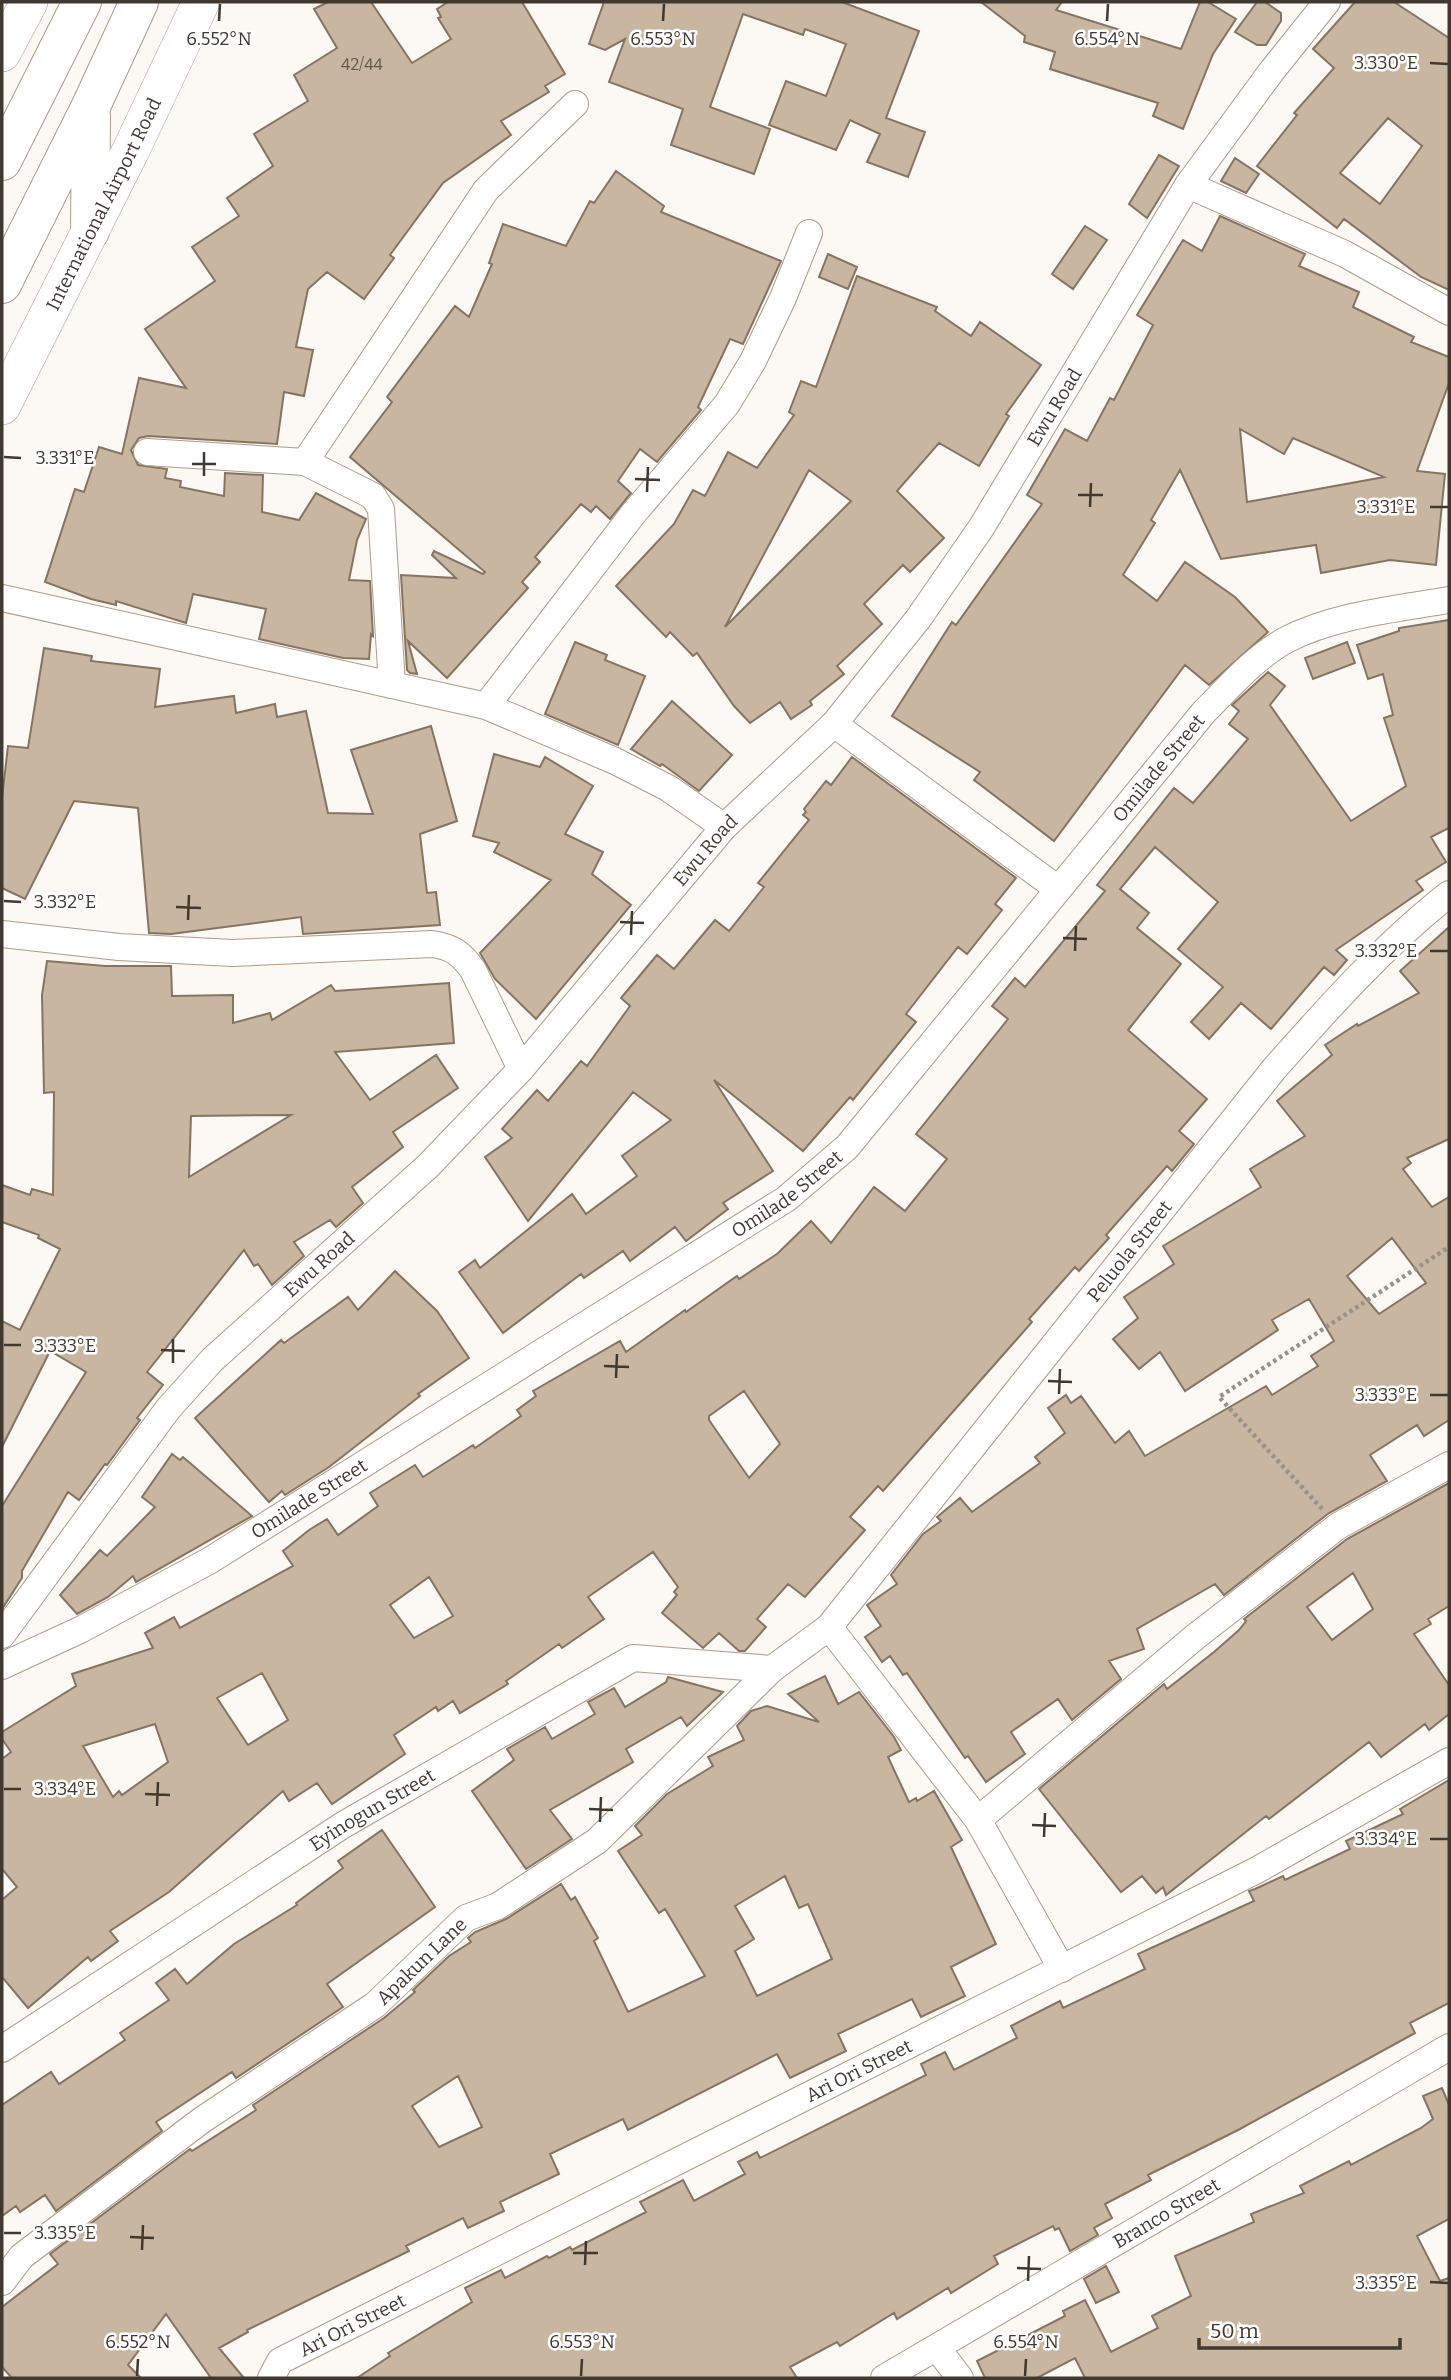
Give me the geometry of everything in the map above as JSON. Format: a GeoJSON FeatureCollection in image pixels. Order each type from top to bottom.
{"type":"FeatureCollection","features":[{"type":"Feature","properties":{"kind":"highway"},"geometry":{"type":"LineString","coordinates":[[2,161],[82,2]]}},
{"type":"Feature","properties":{"kind":"highway"},"geometry":{"type":"LineString","coordinates":[[2,284],[91,106],[139,2]]}},
{"type":"Feature","properties":{"kind":"highway"},"geometry":{"type":"LineString","coordinates":[[90,231],[91,106]]}},
{"type":"Feature","properties":{"kind":"main road"},"geometry":{"type":"LineString","coordinates":[[2,53],[29,2]]}},
{"type":"Feature","properties":{"kind":"main road","name":"International Airport Road"},"geometry":{"type":"LineString","coordinates":[[2,406],[201,2]]}},
{"type":"Feature","properties":{"kind":"street","name":"Ewu Road"},"geometry":{"type":"LineString","coordinates":[[2,1635],[168,1409],[212,1360],[376,1215],[521,1069],[724,827],[834,723],[918,619],[981,528],[1188,185],[1271,72],[1327,2]]}},
{"type":"Feature","properties":{"kind":"street"},"geometry":{"type":"LineString","coordinates":[[305,462],[486,190],[575,104]]}},
{"type":"Feature","properties":{"kind":"street"},"geometry":{"type":"LineString","coordinates":[[1188,185],[1345,254],[1449,312]]}},
{"type":"Feature","properties":{"kind":"street"},"geometry":{"type":"LineString","coordinates":[[486,706],[633,514],[727,404],[753,361],[783,298],[809,233]]}},
{"type":"Feature","properties":{"kind":"street"},"geometry":{"type":"LineString","coordinates":[[147,452],[305,462],[373,496],[381,509],[392,685]]}},
{"type":"Feature","properties":{"kind":"street"},"geometry":{"type":"LineString","coordinates":[[2,598],[486,706],[615,761],[668,788],[724,827]]}},
{"type":"Feature","properties":{"kind":"street","name":"Omilade Street"},"geometry":{"type":"LineString","coordinates":[[2,1665],[80,1630],[209,1561],[786,1199],[847,1147],[1204,712],[1250,667],[1285,641],[1327,625],[1449,600]]}},
{"type":"Feature","properties":{"kind":"street"},"geometry":{"type":"LineString","coordinates":[[834,723],[1058,889]]}},
{"type":"Feature","properties":{"kind":"street","name":"Peluola Street"},"geometry":{"type":"LineString","coordinates":[[829,1627],[1274,1069],[1340,995],[1409,926],[1449,894]]}},
{"type":"Feature","properties":{"kind":"street"},"geometry":{"type":"LineString","coordinates":[[2,934],[119,947],[232,953],[432,944],[450,947],[463,956],[473,970],[521,1069]]}},
{"type":"Feature","properties":{"kind":"street"},"geometry":{"type":"LineString","coordinates":[[978,1820],[1195,1637],[1338,1526],[1449,1465]]}},
{"type":"Feature","properties":{"kind":"street"},"geometry":{"type":"LineString","coordinates":[[829,1627],[978,1820],[1062,1969]]}},
{"type":"Feature","properties":{"kind":"street","name":"Apakun Lane"},"geometry":{"type":"LineString","coordinates":[[2,2281],[22,2256],[202,2120],[375,2005],[466,1918],[498,1906],[597,1840],[772,1669],[829,1627]]}},
{"type":"Feature","properties":{"kind":"street","name":"Eyinogun Street"},"geometry":{"type":"LineString","coordinates":[[2,2049],[343,1825],[633,1658],[772,1669]]}},
{"type":"Feature","properties":{"kind":"street","name":"Ari Ori Street"},"geometry":{"type":"LineString","coordinates":[[271,2378],[280,2361],[1257,1870],[1449,1761]]}},
{"type":"Feature","properties":{"kind":"street","name":"Branco Street"},"geometry":{"type":"LineString","coordinates":[[884,2378],[1449,2047]]}},
{"type":"Feature","properties":{"kind":"street"},"geometry":{"type":"LineString","coordinates":[[937,2348],[960,2378]]}},
{"type":"Feature","properties":{"kind":"path"},"geometry":{"type":"LineString","coordinates":[[1338,1526],[1219,1397],[1449,1247]]}},
{"type":"Feature","properties":{"kind":"building"},"geometry":{"type":"Polygon","coordinates":[[[328,2],[371,2],[412,63],[451,39],[438,18],[441,17],[437,9],[448,2],[522,2],[565,74],[545,86],[549,92],[501,121],[511,135],[443,183],[390,255],[394,258],[364,299],[327,272],[308,289],[296,347],[313,350],[304,396],[284,392],[277,444],[148,436],[139,438],[131,450],[138,465],[167,469],[165,478],[181,481],[180,487],[224,496],[225,473],[263,475],[262,512],[299,520],[316,493],[366,519],[357,540],[349,580],[370,581],[373,636],[371,634],[369,659],[343,658],[259,639],[266,609],[193,594],[186,623],[116,601],[116,605],[91,599],[45,582],[75,489],[84,492],[99,447],[122,454],[139,378],[186,388],[145,329],[215,281],[192,247],[239,216],[227,198],[273,166],[254,134],[308,101],[294,75],[337,48],[314,9],[328,2]]]}},
{"type":"Feature","properties":{"kind":"building"},"geometry":{"type":"Polygon","coordinates":[[[604,2],[842,2],[919,31],[886,118],[925,132],[908,177],[867,162],[880,134],[850,120],[836,150],[769,125],[786,81],[826,96],[846,44],[805,29],[803,35],[743,14],[710,107],[770,129],[754,174],[671,145],[683,109],[609,82],[625,39],[605,50],[589,44],[604,2]]]}},
{"type":"Feature","properties":{"kind":"building"},"geometry":{"type":"Polygon","coordinates":[[[981,2],[1062,2],[1056,10],[1181,49],[1200,2],[1208,2],[1236,19],[1213,54],[1183,129],[1153,116],[1158,103],[1050,69],[1055,52],[1024,42],[1025,36],[981,2]]]}},
{"type":"Feature","properties":{"kind":"building"},"geometry":{"type":"Polygon","coordinates":[[[1257,2],[1265,2],[1281,13],[1281,21],[1266,45],[1257,45],[1235,32],[1257,2]]]}},
{"type":"Feature","properties":{"kind":"building"},"geometry":{"type":"Polygon","coordinates":[[[1355,2],[1394,2],[1449,38],[1449,290],[1421,277],[1344,219],[1337,228],[1257,166],[1297,115],[1294,113],[1334,68],[1313,49],[1355,2]],[[1388,118],[1340,173],[1380,204],[1422,146],[1388,118]]]}},
{"type":"Feature","properties":{"kind":"building"},"geometry":{"type":"Polygon","coordinates":[[[1159,155],[1179,166],[1147,218],[1129,204],[1159,155]]]}},
{"type":"Feature","properties":{"kind":"building"},"geometry":{"type":"Polygon","coordinates":[[[1235,158],[1259,174],[1246,193],[1221,181],[1235,158]]]}},
{"type":"Feature","properties":{"kind":"building"},"geometry":{"type":"Polygon","coordinates":[[[616,171],[664,206],[661,212],[781,261],[743,344],[730,339],[698,407],[701,410],[657,462],[640,449],[618,481],[631,493],[610,519],[596,506],[591,512],[581,504],[535,557],[540,562],[522,582],[528,588],[447,678],[408,641],[417,674],[410,673],[407,670],[401,575],[456,578],[432,555],[434,551],[483,574],[485,572],[350,457],[392,402],[387,397],[455,306],[469,317],[492,264],[489,263],[503,224],[566,246],[590,201],[594,203],[616,171]]]}},
{"type":"Feature","properties":{"kind":"building"},"geometry":{"type":"Polygon","coordinates":[[[1220,216],[1305,254],[1299,266],[1359,292],[1353,307],[1414,337],[1411,342],[1449,357],[1449,383],[1417,471],[1445,474],[1436,565],[1390,560],[1321,573],[1316,545],[1221,559],[1180,470],[1151,520],[1155,523],[1123,575],[1157,601],[1185,562],[1235,597],[1268,632],[1209,685],[1185,665],[1054,841],[974,780],[980,772],[892,716],[952,622],[956,625],[1042,504],[1027,495],[1065,429],[1087,441],[1110,398],[1114,400],[1153,325],[1137,315],[1183,240],[1202,251],[1220,216]],[[1240,429],[1247,502],[1384,477],[1293,438],[1284,454],[1240,429]]]}},
{"type":"Feature","properties":{"kind":"building"},"geometry":{"type":"Polygon","coordinates":[[[1085,226],[1107,240],[1073,289],[1052,274],[1085,226]]]}},
{"type":"Feature","properties":{"kind":"building"},"geometry":{"type":"Polygon","coordinates":[[[828,254],[857,267],[848,289],[819,277],[828,254]]]}},
{"type":"Feature","properties":{"kind":"building"},"geometry":{"type":"Polygon","coordinates":[[[857,276],[937,307],[935,311],[971,336],[980,322],[1041,365],[1006,414],[1009,416],[979,466],[939,443],[897,491],[944,538],[910,572],[903,565],[864,604],[882,624],[837,666],[844,674],[810,701],[812,705],[791,719],[780,702],[750,723],[734,706],[697,653],[693,656],[670,632],[666,637],[616,586],[674,524],[693,490],[705,496],[728,452],[757,468],[794,415],[789,412],[801,381],[816,387],[857,276]],[[809,470],[725,627],[851,501],[809,470]]]}},
{"type":"Feature","properties":{"kind":"building"},"geometry":{"type":"Polygon","coordinates":[[[1449,620],[1449,828],[1431,837],[1446,862],[1416,881],[1423,890],[1336,950],[1347,960],[1334,975],[1324,967],[1271,1029],[1241,1003],[1209,1039],[1191,1022],[1223,987],[1178,949],[1218,902],[1155,847],[1120,889],[1149,913],[1137,928],[1181,964],[1128,1030],[1207,1099],[1179,1131],[1194,1144],[1172,1171],[1167,1166],[1106,1235],[1109,1238],[1079,1271],[1075,1267],[1029,1319],[1032,1322],[883,1491],[878,1486],[850,1517],[865,1530],[805,1597],[788,1584],[757,1619],[766,1627],[745,1651],[739,1651],[719,1633],[703,1648],[662,1613],[677,1595],[674,1592],[678,1587],[653,1552],[588,1597],[604,1619],[562,1648],[559,1644],[506,1681],[508,1684],[460,1713],[453,1701],[438,1711],[436,1707],[394,1735],[405,1754],[332,1804],[317,1783],[289,1801],[283,1791],[169,1892],[110,1931],[118,1941],[91,1961],[88,1957],[28,2008],[2,1977],[2,1900],[17,1887],[2,1869],[2,1759],[11,1752],[2,1739],[2,1732],[76,1686],[72,1674],[153,1648],[145,1633],[174,1617],[180,1628],[293,1566],[283,1551],[309,1530],[327,1519],[338,1535],[378,1506],[370,1493],[415,1465],[423,1477],[473,1445],[475,1448],[521,1416],[517,1410],[536,1396],[533,1391],[620,1341],[626,1352],[737,1276],[739,1279],[777,1254],[811,1221],[831,1243],[874,1187],[905,1211],[947,1159],[916,1134],[1008,1019],[992,1006],[1015,978],[1025,987],[1105,891],[1097,885],[1174,788],[1193,803],[1248,739],[1229,724],[1239,711],[1232,705],[1268,672],[1285,686],[1270,705],[1351,821],[1406,786],[1384,718],[1393,715],[1383,674],[1368,679],[1357,645],[1399,631],[1399,628],[1449,620]],[[744,1391],[709,1416],[709,1420],[749,1478],[780,1444],[744,1391]],[[429,1577],[390,1605],[414,1638],[453,1616],[429,1577]],[[262,1673],[217,1698],[248,1745],[288,1720],[262,1673]],[[155,1724],[83,1746],[113,1797],[119,1791],[122,1795],[168,1762],[155,1724]]]}},
{"type":"Feature","properties":{"kind":"building"},"geometry":{"type":"Polygon","coordinates":[[[575,642],[607,655],[605,660],[645,676],[618,745],[545,714],[575,642]]]}},
{"type":"Feature","properties":{"kind":"building"},"geometry":{"type":"Polygon","coordinates":[[[1347,642],[1355,663],[1313,679],[1305,658],[1347,642]]]}},
{"type":"Feature","properties":{"kind":"building"},"geometry":{"type":"Polygon","coordinates":[[[44,648],[92,656],[91,661],[160,669],[155,707],[234,696],[236,713],[275,704],[277,717],[306,711],[328,813],[373,814],[351,750],[431,726],[457,821],[420,834],[427,893],[436,892],[440,925],[303,934],[301,917],[171,934],[149,933],[138,808],[74,801],[25,899],[2,888],[2,798],[8,746],[28,748],[44,648]]]}},
{"type":"Feature","properties":{"kind":"building"},"geometry":{"type":"Polygon","coordinates":[[[672,701],[732,755],[699,791],[662,764],[660,766],[631,749],[672,701]]]}},
{"type":"Feature","properties":{"kind":"building"},"geometry":{"type":"Polygon","coordinates":[[[494,754],[540,767],[545,757],[593,786],[565,834],[603,852],[592,874],[631,905],[536,1019],[495,979],[480,953],[551,880],[494,852],[499,843],[473,836],[494,754]]]}},
{"type":"Feature","properties":{"kind":"building"},"geometry":{"type":"Polygon","coordinates":[[[852,757],[1016,878],[995,904],[1002,910],[967,954],[958,947],[906,1014],[916,1022],[853,1100],[850,1097],[803,1151],[714,1080],[773,1171],[723,1203],[728,1209],[686,1241],[675,1227],[630,1261],[623,1251],[584,1278],[581,1274],[503,1333],[459,1272],[475,1260],[480,1268],[572,1194],[586,1214],[637,1176],[622,1156],[671,1120],[633,1092],[528,1221],[485,1157],[512,1138],[502,1129],[537,1090],[548,1101],[581,1061],[587,1066],[630,1006],[621,998],[657,955],[674,969],[715,920],[729,931],[764,887],[758,883],[809,820],[803,815],[806,812],[804,809],[826,781],[831,785],[852,757]]]}},
{"type":"Feature","properties":{"kind":"building"},"geometry":{"type":"Polygon","coordinates":[[[1449,927],[1449,1139],[1407,1158],[1411,1163],[1403,1169],[1432,1207],[1449,1197],[1449,1420],[1424,1436],[1417,1425],[1370,1455],[1387,1481],[1329,1513],[1224,1595],[1215,1584],[1137,1629],[1144,1649],[1109,1661],[1121,1679],[1072,1720],[1058,1699],[1011,1732],[1025,1754],[986,1782],[968,1756],[965,1758],[907,1673],[903,1675],[890,1656],[882,1662],[865,1637],[881,1626],[867,1605],[897,1584],[891,1575],[923,1534],[941,1521],[937,1517],[960,1498],[972,1512],[1040,1463],[1035,1457],[1065,1433],[1048,1408],[1066,1395],[1071,1403],[1081,1396],[1115,1443],[1129,1431],[1145,1456],[1266,1386],[1272,1395],[1318,1366],[1311,1356],[1334,1341],[1309,1299],[1272,1320],[1278,1330],[1185,1391],[1160,1352],[1139,1369],[1113,1339],[1138,1318],[1124,1297],[1174,1264],[1163,1246],[1261,1187],[1250,1169],[1305,1136],[1277,1101],[1332,1055],[1325,1045],[1357,1024],[1358,1026],[1419,993],[1400,971],[1449,927]],[[1392,1238],[1347,1276],[1379,1314],[1426,1283],[1392,1238]]]}},
{"type":"Feature","properties":{"kind":"building"},"geometry":{"type":"Polygon","coordinates":[[[47,961],[105,966],[171,966],[172,996],[233,995],[233,1023],[270,1013],[272,1020],[331,985],[335,991],[449,983],[454,1043],[335,1052],[370,1100],[436,1055],[458,1088],[393,1132],[403,1147],[352,1187],[363,1203],[336,1227],[330,1220],[294,1242],[304,1256],[272,1285],[258,1264],[254,1266],[244,1250],[147,1372],[163,1385],[79,1500],[68,1492],[22,1571],[22,1578],[2,1609],[2,1506],[86,1372],[50,1351],[2,1447],[2,1321],[20,1330],[60,1249],[38,1238],[39,1235],[2,1222],[2,1185],[30,1195],[32,1189],[53,1195],[54,1092],[44,1093],[42,995],[47,961]],[[291,1115],[191,1116],[189,1177],[291,1115]]]}},
{"type":"Feature","properties":{"kind":"building"},"geometry":{"type":"Polygon","coordinates":[[[395,1271],[437,1311],[469,1358],[418,1394],[420,1396],[329,1467],[285,1495],[282,1491],[269,1502],[195,1418],[281,1340],[284,1343],[348,1297],[358,1310],[395,1271]]]}},
{"type":"Feature","properties":{"kind":"building"},"geometry":{"type":"Polygon","coordinates":[[[172,1454],[180,1460],[183,1457],[252,1516],[136,1582],[133,1576],[108,1597],[77,1614],[60,1595],[100,1550],[107,1556],[155,1507],[142,1497],[172,1454]]]}},
{"type":"Feature","properties":{"kind":"building"},"geometry":{"type":"Polygon","coordinates":[[[1449,1483],[1449,1606],[1428,1619],[1431,1624],[1414,1634],[1449,1685],[1449,1714],[1429,1730],[1425,1724],[1381,1757],[1369,1742],[1269,1819],[1266,1816],[1166,1895],[1163,1887],[1156,1893],[1142,1876],[1121,1892],[1039,1789],[1164,1684],[1167,1689],[1214,1652],[1239,1630],[1246,1621],[1244,1619],[1347,1539],[1449,1483]],[[1353,1573],[1307,1607],[1332,1640],[1373,1609],[1353,1573]]]}},
{"type":"Feature","properties":{"kind":"building"},"geometry":{"type":"Polygon","coordinates":[[[825,1676],[838,1704],[859,1692],[901,1750],[888,1757],[909,1802],[916,1798],[917,1801],[934,1791],[962,1840],[951,1847],[996,1944],[951,1967],[965,1996],[921,2017],[912,1999],[838,2034],[846,2051],[790,2078],[777,2054],[628,2130],[623,2119],[550,2154],[559,2174],[500,2202],[504,2211],[468,2228],[463,2218],[406,2246],[409,2251],[247,2330],[248,2332],[219,2348],[244,2378],[211,2378],[166,2314],[128,2365],[141,2378],[12,2378],[2,2367],[2,2307],[58,2264],[50,2254],[190,2149],[192,2151],[256,2110],[253,2105],[384,2018],[415,1992],[413,1990],[449,1956],[471,1942],[468,1938],[475,1932],[506,1919],[561,1884],[571,1900],[575,1897],[598,1938],[594,1941],[628,2012],[705,1976],[665,1909],[659,1913],[618,1851],[642,1835],[635,1826],[667,1794],[713,1766],[708,1757],[744,1740],[737,1726],[751,1711],[767,1706],[819,1722],[788,1694],[825,1676]],[[785,1876],[735,1906],[754,1939],[735,1951],[757,1996],[832,1959],[808,1904],[799,1908],[785,1876]],[[458,2076],[412,2106],[439,2147],[482,2127],[458,2076]]]}},
{"type":"Feature","properties":{"kind":"building"},"geometry":{"type":"Polygon","coordinates":[[[668,1677],[723,1692],[687,1726],[681,1717],[626,1749],[633,1762],[550,1810],[572,1839],[526,1869],[472,1791],[514,1760],[507,1749],[545,1727],[552,1739],[595,1714],[588,1702],[614,1688],[625,1707],[666,1682],[668,1677]]]}},
{"type":"Feature","properties":{"kind":"building"},"geometry":{"type":"Polygon","coordinates":[[[1449,1780],[1449,2003],[1410,2023],[1415,2033],[1240,2129],[1148,2175],[1151,2180],[1105,2204],[1112,2218],[1094,2228],[1098,2235],[1070,2251],[1059,2228],[1055,2230],[1053,2226],[994,2256],[998,2264],[951,2293],[948,2288],[897,2319],[894,2313],[840,2346],[837,2342],[790,2367],[797,2378],[357,2378],[390,2356],[388,2353],[472,2302],[465,2288],[501,2270],[505,2278],[547,2256],[549,2258],[570,2247],[572,2250],[646,2212],[640,2202],[683,2180],[694,2201],[745,2174],[738,2162],[757,2152],[760,2158],[926,2075],[921,2064],[945,2052],[954,2070],[1017,2038],[1011,2026],[1060,2001],[1063,2008],[1145,1969],[1138,1954],[1254,1901],[1249,1891],[1283,1876],[1285,1880],[1350,1849],[1346,1841],[1403,1814],[1400,1809],[1449,1780]]]}},
{"type":"Feature","properties":{"kind":"building"},"geometry":{"type":"Polygon","coordinates":[[[382,1830],[435,1907],[327,1984],[343,2007],[236,2078],[232,2072],[156,2122],[162,2131],[56,2211],[45,2195],[20,2212],[16,2206],[2,2216],[2,2105],[51,2072],[59,2084],[125,2040],[120,2033],[169,2000],[156,1983],[175,1969],[187,1984],[234,1944],[297,1905],[296,1903],[343,1868],[338,1861],[382,1830]]]}},
{"type":"Feature","properties":{"kind":"building"},"geometry":{"type":"Polygon","coordinates":[[[1442,2088],[1449,2105],[1449,2219],[1417,2236],[1440,2281],[1449,2278],[1449,2378],[1085,2378],[1075,2358],[1037,2378],[985,2378],[977,2361],[1065,2316],[1063,2311],[1085,2300],[1111,2352],[1158,2328],[1152,2316],[1191,2296],[1175,2256],[1254,2222],[1251,2214],[1304,2193],[1300,2186],[1349,2161],[1351,2165],[1421,2128],[1433,2119],[1423,2096],[1442,2088]]]}},
{"type":"Feature","properties":{"kind":"building"},"geometry":{"type":"Polygon","coordinates":[[[1106,2266],[1119,2292],[1096,2303],[1084,2279],[1106,2266]]]}}]}
